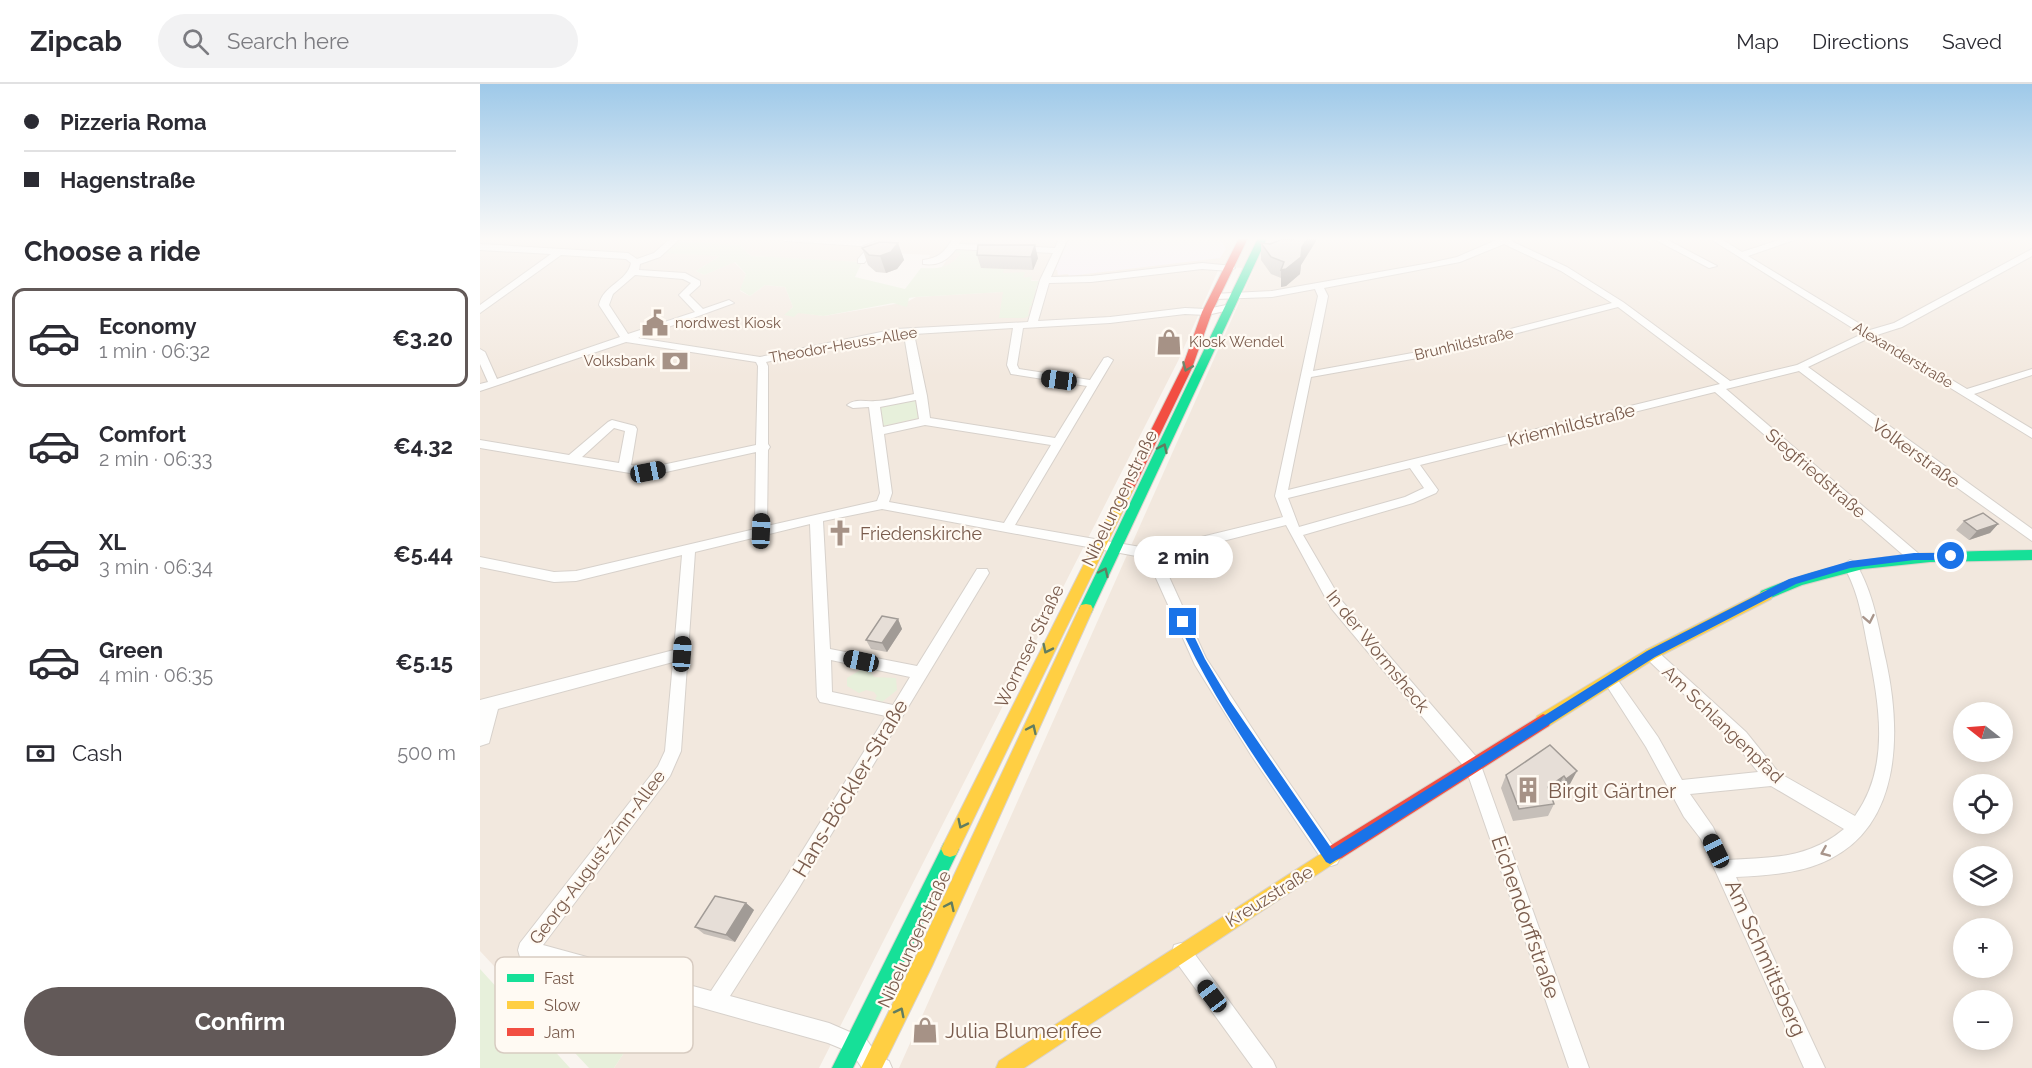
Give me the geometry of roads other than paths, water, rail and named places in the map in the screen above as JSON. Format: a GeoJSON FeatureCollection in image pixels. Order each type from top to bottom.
{"type":"FeatureCollection","features":[{"type":"Feature","properties":{"kind":"street"},"geometry":{"type":"LineString","coordinates":[[480,310],[516,284]]}},
{"type":"Feature","properties":{"kind":"street"},"geometry":{"type":"LineString","coordinates":[[618,284],[604,300],[604,305],[626,339]]}},
{"type":"Feature","properties":{"kind":"street"},"geometry":{"type":"LineString","coordinates":[[697,284],[684,295],[701,313]]}},
{"type":"Feature","properties":{"kind":"street"},"geometry":{"type":"LineString","coordinates":[[1033,323],[1044,284]]}},
{"type":"Feature","properties":{"kind":"street","name":"Wormser Straße"},"geometry":{"type":"LineString","coordinates":[[842,1068],[1187,368],[1208,312],[1222,284]]}},
{"type":"Feature","properties":{"kind":"street","name":"Nibelungenstraße"},"geometry":{"type":"LineString","coordinates":[[876,1067],[1116,547],[1242,284]]}},
{"type":"Feature","properties":{"kind":"street"},"geometry":{"type":"LineString","coordinates":[[1218,291],[1234,300],[1329,284]]}},
{"type":"Feature","properties":{"kind":"street","name":"Siegfriedstraße"},"geometry":{"type":"LineString","coordinates":[[1588,284],[1620,304],[1724,388],[1914,557]]}},
{"type":"Feature","properties":{"kind":"street","name":"Alexanderstraße"},"geometry":{"type":"LineString","coordinates":[[1788,284],[2032,434]]}},
{"type":"Feature","properties":{"kind":"street","name":"Kriemhildstraße"},"geometry":{"type":"LineString","coordinates":[[1281,496],[1724,388],[1801,367],[1869,334],[1898,325],[1973,284]]}},
{"type":"Feature","properties":{"kind":"street","name":"In der Wormsheck"},"geometry":{"type":"LineString","coordinates":[[1318,286],[1323,296],[1281,496],[1291,527],[1336,604],[1473,765]]}},
{"type":"Feature","properties":{"kind":"street"},"geometry":{"type":"LineString","coordinates":[[480,298],[495,299]]}},
{"type":"Feature","properties":{"kind":"street","name":"Theodor-Heuss-Allee"},"geometry":{"type":"LineString","coordinates":[[626,339],[760,360],[908,331],[1110,320],[1185,311],[1208,312],[1234,300]]}},
{"type":"Feature","properties":{"kind":"street"},"geometry":{"type":"LineString","coordinates":[[480,388],[729,303]]}},
{"type":"Feature","properties":{"kind":"street","name":"Brunhildstraße"},"geometry":{"type":"LineString","coordinates":[[1306,375],[1430,352],[1620,304]]}},
{"type":"Feature","properties":{"kind":"street"},"geometry":{"type":"LineString","coordinates":[[1208,312],[1223,322]]}},
{"type":"Feature","properties":{"kind":"street"},"geometry":{"type":"LineString","coordinates":[[1019,324],[1012,365],[1015,372],[1093,384]]}},
{"type":"Feature","properties":{"kind":"street"},"geometry":{"type":"LineString","coordinates":[[908,331],[925,421]]}},
{"type":"Feature","properties":{"kind":"street"},"geometry":{"type":"LineString","coordinates":[[480,352],[494,383]]}},
{"type":"Feature","properties":{"kind":"street"},"geometry":{"type":"LineString","coordinates":[[760,360],[763,366],[764,447],[761,531]]}},
{"type":"Feature","properties":{"kind":"street"},"geometry":{"type":"LineString","coordinates":[[1008,526],[1108,360]]}},
{"type":"Feature","properties":{"kind":"street","name":"Volkerstraße"},"geometry":{"type":"LineString","coordinates":[[1801,367],[2032,536]]}},
{"type":"Feature","properties":{"kind":"street"},"geometry":{"type":"LineString","coordinates":[[1965,393],[2032,372]]}},
{"type":"Feature","properties":{"kind":"street"},"geometry":{"type":"LineString","coordinates":[[853,405],[866,403],[874,405],[922,396]]}},
{"type":"Feature","properties":{"kind":"street"},"geometry":{"type":"LineString","coordinates":[[874,405],[886,493],[882,505]]}},
{"type":"Feature","properties":{"kind":"street"},"geometry":{"type":"LineString","coordinates":[[878,432],[925,421],[1058,442]]}},
{"type":"Feature","properties":{"kind":"street"},"geometry":{"type":"LineString","coordinates":[[571,460],[612,424],[632,429],[624,469]]}},
{"type":"Feature","properties":{"kind":"street"},"geometry":{"type":"LineString","coordinates":[[480,444],[648,472],[764,447]]}},
{"type":"Feature","properties":{"kind":"street"},"geometry":{"type":"LineString","coordinates":[[480,562],[554,577],[576,576],[816,518],[882,505],[1008,526],[1152,554],[1291,527],[1408,500],[1432,490],[1413,464]]}},
{"type":"Feature","properties":{"kind":"street"},"geometry":{"type":"LineString","coordinates":[[816,518],[825,697],[896,712]]}},
{"type":"Feature","properties":{"kind":"street","name":"Georg-August-Zinn-Allee"},"geometry":{"type":"LineString","coordinates":[[553,957],[527,950],[664,771],[673,751],[690,549]]}},
{"type":"Feature","properties":{"kind":"street"},"geometry":{"type":"LineString","coordinates":[[1152,554],[1200,661],[1330,858]]}},
{"type":"Feature","properties":{"kind":"street","name":"Kreuzstraße"},"geometry":{"type":"LineString","coordinates":[[1006,1068],[1181,952],[1651,654],[1793,582],[1850,565],[1914,557],[2032,555]]}},
{"type":"Feature","properties":{"kind":"street"},"geometry":{"type":"LineString","coordinates":[[1725,869],[1800,862],[1834,848],[1859,828],[1876,793],[1884,766],[1887,706],[1862,583],[1850,565]]}},
{"type":"Feature","properties":{"kind":"street","name":"Hans-Böckler-Straße"},"geometry":{"type":"LineString","coordinates":[[716,1001],[791,885],[982,573]]}},
{"type":"Feature","properties":{"kind":"street"},"geometry":{"type":"LineString","coordinates":[[823,652],[920,673]]}},
{"type":"Feature","properties":{"kind":"street"},"geometry":{"type":"LineString","coordinates":[[481,742],[486,706],[682,654]]}},
{"type":"Feature","properties":{"kind":"street","name":"Am Schlangenpfad"},"geometry":{"type":"LineString","coordinates":[[1651,654],[1740,736],[1773,778],[1859,828]]}},
{"type":"Feature","properties":{"kind":"street","name":"Am Schmittsberg"},"geometry":{"type":"LineString","coordinates":[[1610,680],[1679,788],[1690,811],[1707,832],[1815,1068]]}},
{"type":"Feature","properties":{"kind":"street","name":"Eichendorffstraße"},"geometry":{"type":"LineString","coordinates":[[1473,765],[1579,1068]]}},
{"type":"Feature","properties":{"kind":"street"},"geometry":{"type":"LineString","coordinates":[[1679,788],[1773,778]]}},
{"type":"Feature","properties":{"kind":"street"},"geometry":{"type":"LineString","coordinates":[[1181,952],[1266,1068]]}},
{"type":"Feature","properties":{"kind":"street","name":"Georg-August-Zinn-Allee"},"geometry":{"type":"LineString","coordinates":[[693,995],[716,1001]]}},
{"type":"Feature","properties":{"kind":"street"},"geometry":{"type":"LineString","coordinates":[[716,1001],[829,1033],[854,1043],[876,1067]]}},
{"type":"Feature","properties":{"kind":"place","name":"nordwest Kiosk"},"geometry":{"type":"Point","coordinates":[655,323]}},
{"type":"Feature","properties":{"kind":"place","name":"Kiosk Wendel"},"geometry":{"type":"Point","coordinates":[1169,342]}},
{"type":"Feature","properties":{"kind":"place","name":"Volksbank"},"geometry":{"type":"Point","coordinates":[675,361]}},
{"type":"Feature","properties":{"kind":"place","name":"Friedenskirche"},"geometry":{"type":"Point","coordinates":[840,533]}},
{"type":"Feature","properties":{"kind":"place","name":"Birgit Gärtner"},"geometry":{"type":"Point","coordinates":[1528,790]}},
{"type":"Feature","properties":{"kind":"place","name":"Julia Blumenfee"},"geometry":{"type":"Point","coordinates":[925,1030]}}]}
